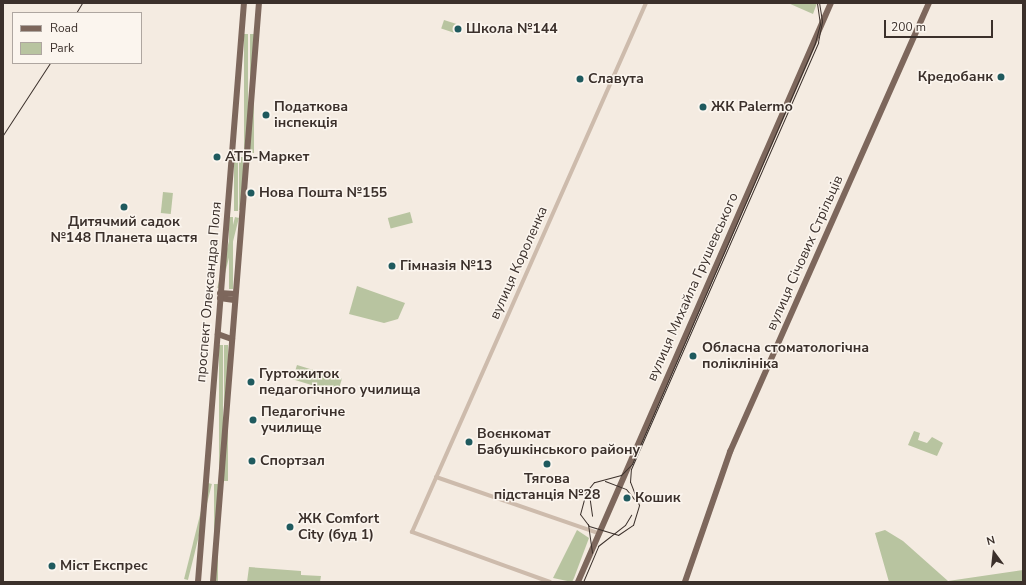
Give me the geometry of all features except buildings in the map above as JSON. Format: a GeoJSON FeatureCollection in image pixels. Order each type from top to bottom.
{"type":"FeatureCollection","features":[{"type":"Feature","properties":{"kind":"main road","name":"проспект Олександра Поля"},"geometry":{"type":"LineString","coordinates":[[198,582],[244,3]]}},
{"type":"Feature","properties":{"kind":"main road","name":"проспект Олександра Поля"},"geometry":{"type":"LineString","coordinates":[[213,582],[258,3]]}},
{"type":"Feature","properties":{"kind":"main road","name":"вулиця Михайла Грушевського"},"geometry":{"type":"LineString","coordinates":[[578,582],[598,533],[831,3]]}},
{"type":"Feature","properties":{"kind":"main road","name":"вулиця Січових Стрільців"},"geometry":{"type":"LineString","coordinates":[[685,582],[730,452],[929,3]]}},
{"type":"Feature","properties":{"kind":"main road"},"geometry":{"type":"LineString","coordinates":[[220,295],[235,297]]}},
{"type":"Feature","properties":{"kind":"main road"},"geometry":{"type":"LineString","coordinates":[[218,334],[232,339]]}},
{"type":"Feature","properties":{"kind":"street","name":"вулиця Короленка"},"geometry":{"type":"LineString","coordinates":[[550,582],[412,532],[646,3]]}},
{"type":"Feature","properties":{"kind":"street"},"geometry":{"type":"LineString","coordinates":[[436,476],[598,533]]}},
{"type":"Feature","properties":{"kind":"green space"},"geometry":{"type":"Polygon","coordinates":[[[788,3],[817,3],[813,14],[788,3]]]}},
{"type":"Feature","properties":{"kind":"green space"},"geometry":{"type":"Polygon","coordinates":[[[444,20],[462,26],[459,34],[441,29],[444,20]]]}},
{"type":"Feature","properties":{"kind":"green space"},"geometry":{"type":"Polygon","coordinates":[[[244,34],[248,34],[248,153],[244,153],[244,34]]]}},
{"type":"Feature","properties":{"kind":"green space"},"geometry":{"type":"Polygon","coordinates":[[[250,34],[254,34],[254,153],[250,153],[250,34]]]}},
{"type":"Feature","properties":{"kind":"green space"},"geometry":{"type":"Polygon","coordinates":[[[234,157],[238,157],[238,211],[234,211],[234,157]]]}},
{"type":"Feature","properties":{"kind":"green space"},"geometry":{"type":"Polygon","coordinates":[[[239,157],[243,157],[243,210],[239,210],[239,157]]]}},
{"type":"Feature","properties":{"kind":"green space"},"geometry":{"type":"Polygon","coordinates":[[[163,192],[173,193],[171,214],[161,213],[163,192]]]}},
{"type":"Feature","properties":{"kind":"green space"},"geometry":{"type":"Polygon","coordinates":[[[410,212],[413,223],[391,229],[388,218],[410,212]]]}},
{"type":"Feature","properties":{"kind":"green space"},"geometry":{"type":"Polygon","coordinates":[[[229,217],[233,217],[233,289],[229,289],[229,217]]]}},
{"type":"Feature","properties":{"kind":"green space"},"geometry":{"type":"Polygon","coordinates":[[[235,217],[239,218],[221,289],[217,288],[235,217]]]}},
{"type":"Feature","properties":{"kind":"green space"},"geometry":{"type":"Polygon","coordinates":[[[357,286],[405,303],[398,319],[384,323],[349,314],[357,286]]]}},
{"type":"Feature","properties":{"kind":"green space"},"geometry":{"type":"Polygon","coordinates":[[[219,345],[223,345],[223,481],[219,481],[219,345]]]}},
{"type":"Feature","properties":{"kind":"green space"},"geometry":{"type":"Polygon","coordinates":[[[224,345],[228,345],[228,481],[224,481],[224,345]]]}},
{"type":"Feature","properties":{"kind":"green space"},"geometry":{"type":"Polygon","coordinates":[[[297,365],[342,379],[338,393],[293,379],[297,365]]]}},
{"type":"Feature","properties":{"kind":"green space"},"geometry":{"type":"Polygon","coordinates":[[[914,431],[920,433],[918,440],[927,443],[932,437],[943,443],[937,456],[908,445],[914,431]]]}},
{"type":"Feature","properties":{"kind":"green space"},"geometry":{"type":"Polygon","coordinates":[[[208,483],[212,484],[188,580],[184,579],[208,483]]]}},
{"type":"Feature","properties":{"kind":"green space"},"geometry":{"type":"Polygon","coordinates":[[[214,484],[218,484],[218,582],[214,582],[214,484]]]}},
{"type":"Feature","properties":{"kind":"green space"},"geometry":{"type":"Polygon","coordinates":[[[577,530],[589,538],[572,582],[553,578],[577,530]]]}},
{"type":"Feature","properties":{"kind":"green space"},"geometry":{"type":"Polygon","coordinates":[[[885,530],[903,541],[948,581],[1023,570],[1023,582],[889,582],[875,533],[885,530]]]}},
{"type":"Feature","properties":{"kind":"green space"},"geometry":{"type":"Polygon","coordinates":[[[249,567],[301,571],[301,575],[321,576],[320,582],[247,582],[249,567]]]}},
{"type":"Feature","properties":{"kind":"tram line"},"geometry":{"type":"LineString","coordinates":[[77,12],[82,3]]}},
{"type":"Feature","properties":{"kind":"tram line"},"geometry":{"type":"LineString","coordinates":[[817,3],[820,24],[815,43],[632,464],[621,475],[594,482],[586,492],[580,514],[589,526],[618,535],[633,525],[639,505],[630,482],[631,469],[818,42],[822,21],[819,3]]}},
{"type":"Feature","properties":{"kind":"tram line"},"geometry":{"type":"LineString","coordinates":[[3,135],[49,64]]}},
{"type":"Feature","properties":{"kind":"tram line"},"geometry":{"type":"LineString","coordinates":[[605,481],[626,489],[634,499]]}},
{"type":"Feature","properties":{"kind":"tram line"},"geometry":{"type":"LineString","coordinates":[[589,494],[592,516]]}},
{"type":"Feature","properties":{"kind":"tram line"},"geometry":{"type":"LineString","coordinates":[[583,582],[598,546],[625,525],[631,515]]}},
{"type":"Feature","properties":{"kind":"tram line"},"geometry":{"type":"LineString","coordinates":[[588,524],[592,553]]}},
{"type":"Feature","properties":{"kind":"place","name":"Школа №144"},"geometry":{"type":"Point","coordinates":[458,29]}},
{"type":"Feature","properties":{"kind":"place","name":"Кредобанк"},"geometry":{"type":"Point","coordinates":[1001,77]}},
{"type":"Feature","properties":{"kind":"place","name":"Славута"},"geometry":{"type":"Point","coordinates":[580,79]}},
{"type":"Feature","properties":{"kind":"place","name":"ЖК Palermo"},"geometry":{"type":"Point","coordinates":[703,107]}},
{"type":"Feature","properties":{"kind":"place","name":"Податкова інспекція"},"geometry":{"type":"Point","coordinates":[266,115]}},
{"type":"Feature","properties":{"kind":"place","name":"АТБ-Маркет"},"geometry":{"type":"Point","coordinates":[217,157]}},
{"type":"Feature","properties":{"kind":"place","name":"Нова Пошта №155"},"geometry":{"type":"Point","coordinates":[251,193]}},
{"type":"Feature","properties":{"kind":"place","name":"Дитячмий садок №148 Планета щастя"},"geometry":{"type":"Point","coordinates":[124,207]}},
{"type":"Feature","properties":{"kind":"place","name":"Гімназія №13"},"geometry":{"type":"Point","coordinates":[392,266]}},
{"type":"Feature","properties":{"kind":"place","name":"Обласна стоматологічна поліклініка"},"geometry":{"type":"Point","coordinates":[693,356]}},
{"type":"Feature","properties":{"kind":"place","name":"Гуртожиток педагогічного училища"},"geometry":{"type":"Point","coordinates":[251,382]}},
{"type":"Feature","properties":{"kind":"place","name":"Педагогічне училище"},"geometry":{"type":"Point","coordinates":[253,420]}},
{"type":"Feature","properties":{"kind":"place","name":"Воєнкомат Бабушкінського району"},"geometry":{"type":"Point","coordinates":[469,442]}},
{"type":"Feature","properties":{"kind":"place","name":"Спортзал"},"geometry":{"type":"Point","coordinates":[252,461]}},
{"type":"Feature","properties":{"kind":"place","name":"Тягова пiдстанцiя №28"},"geometry":{"type":"Point","coordinates":[547,464]}},
{"type":"Feature","properties":{"kind":"place","name":"Кошик"},"geometry":{"type":"Point","coordinates":[627,498]}},
{"type":"Feature","properties":{"kind":"place","name":"ЖК Comfort City (буд 1)"},"geometry":{"type":"Point","coordinates":[290,527]}},
{"type":"Feature","properties":{"kind":"place","name":"Міст Експрес"},"geometry":{"type":"Point","coordinates":[52,566]}}]}
